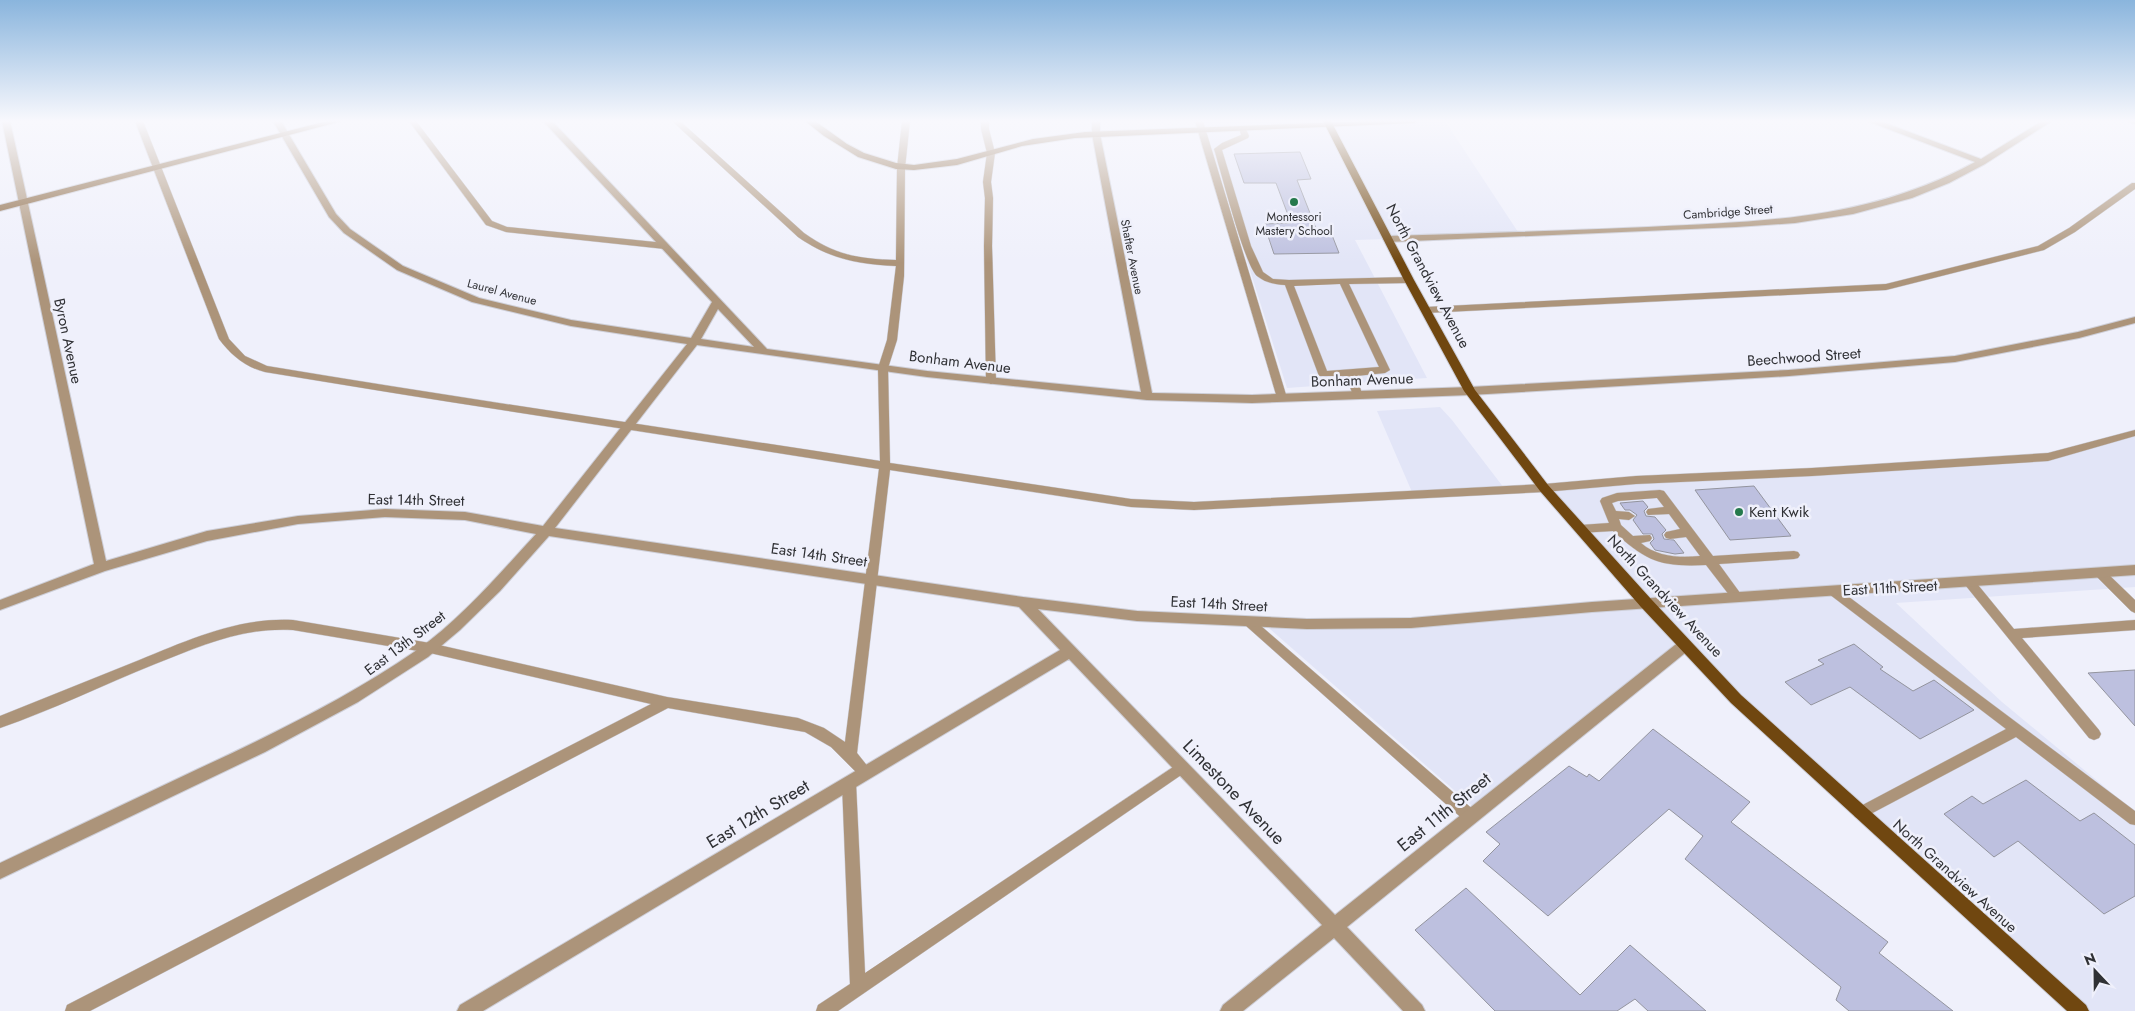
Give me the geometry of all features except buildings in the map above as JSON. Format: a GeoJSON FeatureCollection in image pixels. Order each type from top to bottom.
{"type":"FeatureCollection","features":[{"type":"Feature","properties":{"kind":"main road","name":"North Grandview Avenue"},"geometry":{"type":"LineString","coordinates":[[1351,168],[1409,280],[1470,391],[1544,488],[1646,603],[1736,699],[2080,1011]]}},
{"type":"Feature","properties":{"kind":"street","name":"Byron Avenue"},"geometry":{"type":"LineString","coordinates":[[16,168],[101,567]]}},
{"type":"Feature","properties":{"kind":"street"},"geometry":{"type":"LineString","coordinates":[[0,208],[157,168]]}},
{"type":"Feature","properties":{"kind":"street","name":"Laurel Avenue"},"geometry":{"type":"LineString","coordinates":[[304,168],[332,215],[347,231],[400,268],[476,300],[571,323],[764,352]]}},
{"type":"Feature","properties":{"kind":"street"},"geometry":{"type":"LineString","coordinates":[[592,168],[764,352]]}},
{"type":"Feature","properties":{"kind":"street","name":"Shafter Avenue"},"geometry":{"type":"LineString","coordinates":[[1103,168],[1147,396]]}},
{"type":"Feature","properties":{"kind":"street","name":"Cambridge Street"},"geometry":{"type":"LineString","coordinates":[[1388,240],[1651,229],[1812,218],[1871,207],[1908,196],[1934,186],[1970,168]]}},
{"type":"Feature","properties":{"kind":"street","name":"East 13th Street"},"geometry":{"type":"LineString","coordinates":[[0,871],[260,747],[345,703],[377,685],[430,648],[495,587],[546,531],[694,342],[716,302]]}},
{"type":"Feature","properties":{"kind":"street","name":"Beechwood Street"},"geometry":{"type":"LineString","coordinates":[[1470,391],[1789,373],[1946,360],[2009,350],[2079,335],[2135,320]]}},
{"type":"Feature","properties":{"kind":"street","name":"Bonham Avenue"},"geometry":{"type":"LineString","coordinates":[[764,352],[991,381],[1147,396],[1282,398],[1470,391]]}},
{"type":"Feature","properties":{"kind":"street","name":"East 14th Street"},"geometry":{"type":"LineString","coordinates":[[0,605],[101,567],[207,536],[298,520],[385,513],[465,516],[546,531],[1023,602],[1137,616],[1307,624],[1410,623],[1646,603]]}},
{"type":"Feature","properties":{"kind":"street","name":"East 11th Street"},"geometry":{"type":"LineString","coordinates":[[1646,603],[1970,583],[2135,570]]}},
{"type":"Feature","properties":{"kind":"street","name":"Limestone Avenue"},"geometry":{"type":"LineString","coordinates":[[1023,602],[1416,1011]]}},
{"type":"Feature","properties":{"kind":"street","name":"East 11th Street"},"geometry":{"type":"LineString","coordinates":[[1229,1011],[1685,645]]}},
{"type":"Feature","properties":{"kind":"street","name":"East 12th Street"},"geometry":{"type":"LineString","coordinates":[[466,1011],[1070,652]]}},
{"type":"Feature","properties":{"kind":"lane"},"geometry":{"type":"LineString","coordinates":[[158,168],[224,339],[234,353],[246,362],[265,369],[458,401],[628,425],[1131,504],[1194,506],[1544,488],[1636,480],[1812,472],[2048,457],[2135,433]]}},
{"type":"Feature","properties":{"kind":"lane"},"geometry":{"type":"LineString","coordinates":[[448,168],[489,223],[506,229],[665,246]]}},
{"type":"Feature","properties":{"kind":"lane"},"geometry":{"type":"LineString","coordinates":[[727,168],[801,235],[820,248],[832,254],[870,262],[900,263]]}},
{"type":"Feature","properties":{"kind":"lane"},"geometry":{"type":"LineString","coordinates":[[850,754],[885,466],[883,368],[892,340],[900,263],[901,168]]}},
{"type":"Feature","properties":{"kind":"lane"},"geometry":{"type":"LineString","coordinates":[[988,168],[986,182],[988,198],[991,381]]}},
{"type":"Feature","properties":{"kind":"lane"},"geometry":{"type":"LineString","coordinates":[[1213,168],[1282,398]]}},
{"type":"Feature","properties":{"kind":"lane"},"geometry":{"type":"LineString","coordinates":[[1224,168],[1247,246],[1261,276],[1271,281],[1289,283],[1409,280]]}},
{"type":"Feature","properties":{"kind":"lane"},"geometry":{"type":"LineString","coordinates":[[1426,310],[1886,287],[2041,248],[2072,230],[2135,186]]}},
{"type":"Feature","properties":{"kind":"lane"},"geometry":{"type":"LineString","coordinates":[[1289,283],[1323,374],[1385,370],[1343,281]]}},
{"type":"Feature","properties":{"kind":"lane"},"geometry":{"type":"LineString","coordinates":[[1350,373],[1358,396]]}},
{"type":"Feature","properties":{"kind":"lane"},"geometry":{"type":"LineString","coordinates":[[1736,597],[1709,560],[1660,494],[1617,497],[1606,501],[1614,521],[1630,540],[1640,549],[1660,558],[1680,562],[1709,560],[1794,555]]}},
{"type":"Feature","properties":{"kind":"lane"},"geometry":{"type":"LineString","coordinates":[[1652,512],[1672,510]]}},
{"type":"Feature","properties":{"kind":"lane"},"geometry":{"type":"LineString","coordinates":[[1580,529],[1629,516]]}},
{"type":"Feature","properties":{"kind":"lane"},"geometry":{"type":"LineString","coordinates":[[1670,535],[1688,532]]}},
{"type":"Feature","properties":{"kind":"lane"},"geometry":{"type":"LineString","coordinates":[[1630,540],[1646,538]]}},
{"type":"Feature","properties":{"kind":"lane"},"geometry":{"type":"LineString","coordinates":[[2102,574],[2135,608]]}},
{"type":"Feature","properties":{"kind":"lane"},"geometry":{"type":"LineString","coordinates":[[1970,583],[2094,734]]}},
{"type":"Feature","properties":{"kind":"lane"},"geometry":{"type":"LineString","coordinates":[[1833,591],[2135,820]]}},
{"type":"Feature","properties":{"kind":"lane"},"geometry":{"type":"LineString","coordinates":[[1250,622],[1471,817]]}},
{"type":"Feature","properties":{"kind":"lane"},"geometry":{"type":"LineString","coordinates":[[0,722],[224,632],[251,626],[292,625],[430,648],[667,702],[788,722],[816,729],[833,739],[850,754],[866,773]]}},
{"type":"Feature","properties":{"kind":"lane"},"geometry":{"type":"LineString","coordinates":[[2011,634],[2135,625]]}},
{"type":"Feature","properties":{"kind":"lane"},"geometry":{"type":"LineString","coordinates":[[73,1011],[667,702]]}},
{"type":"Feature","properties":{"kind":"lane"},"geometry":{"type":"LineString","coordinates":[[1860,813],[2016,730]]}},
{"type":"Feature","properties":{"kind":"lane"},"geometry":{"type":"LineString","coordinates":[[824,1011],[1182,767]]}},
{"type":"Feature","properties":{"kind":"lane"},"geometry":{"type":"LineString","coordinates":[[849,783],[858,987]]}},
{"type":"Feature","properties":{"kind":"shaded area"},"geometry":{"type":"Polygon","coordinates":[[[1218,168],[1476,168],[1520,235],[1355,240],[1427,378],[1287,388],[1218,168]]]}},
{"type":"Feature","properties":{"kind":"shaded area"},"geometry":{"type":"Polygon","coordinates":[[[1440,407],[1504,488],[1412,492],[1377,411],[1440,407]]]}},
{"type":"Feature","properties":{"kind":"shaded area"},"geometry":{"type":"Polygon","coordinates":[[[2135,429],[2135,587],[1896,603],[2002,702],[2135,812],[2135,1011],[2080,1011],[1685,645],[1478,811],[1263,623],[1347,624],[1645,603],[1544,488],[2041,458],[2135,429]]]}},
{"type":"Feature","properties":{"kind":"place","name":"Montessori Mastery School"},"geometry":{"type":"Point","coordinates":[1294,202]}},
{"type":"Feature","properties":{"kind":"place","name":"Kent Kwik"},"geometry":{"type":"Point","coordinates":[1739,512]}}]}
